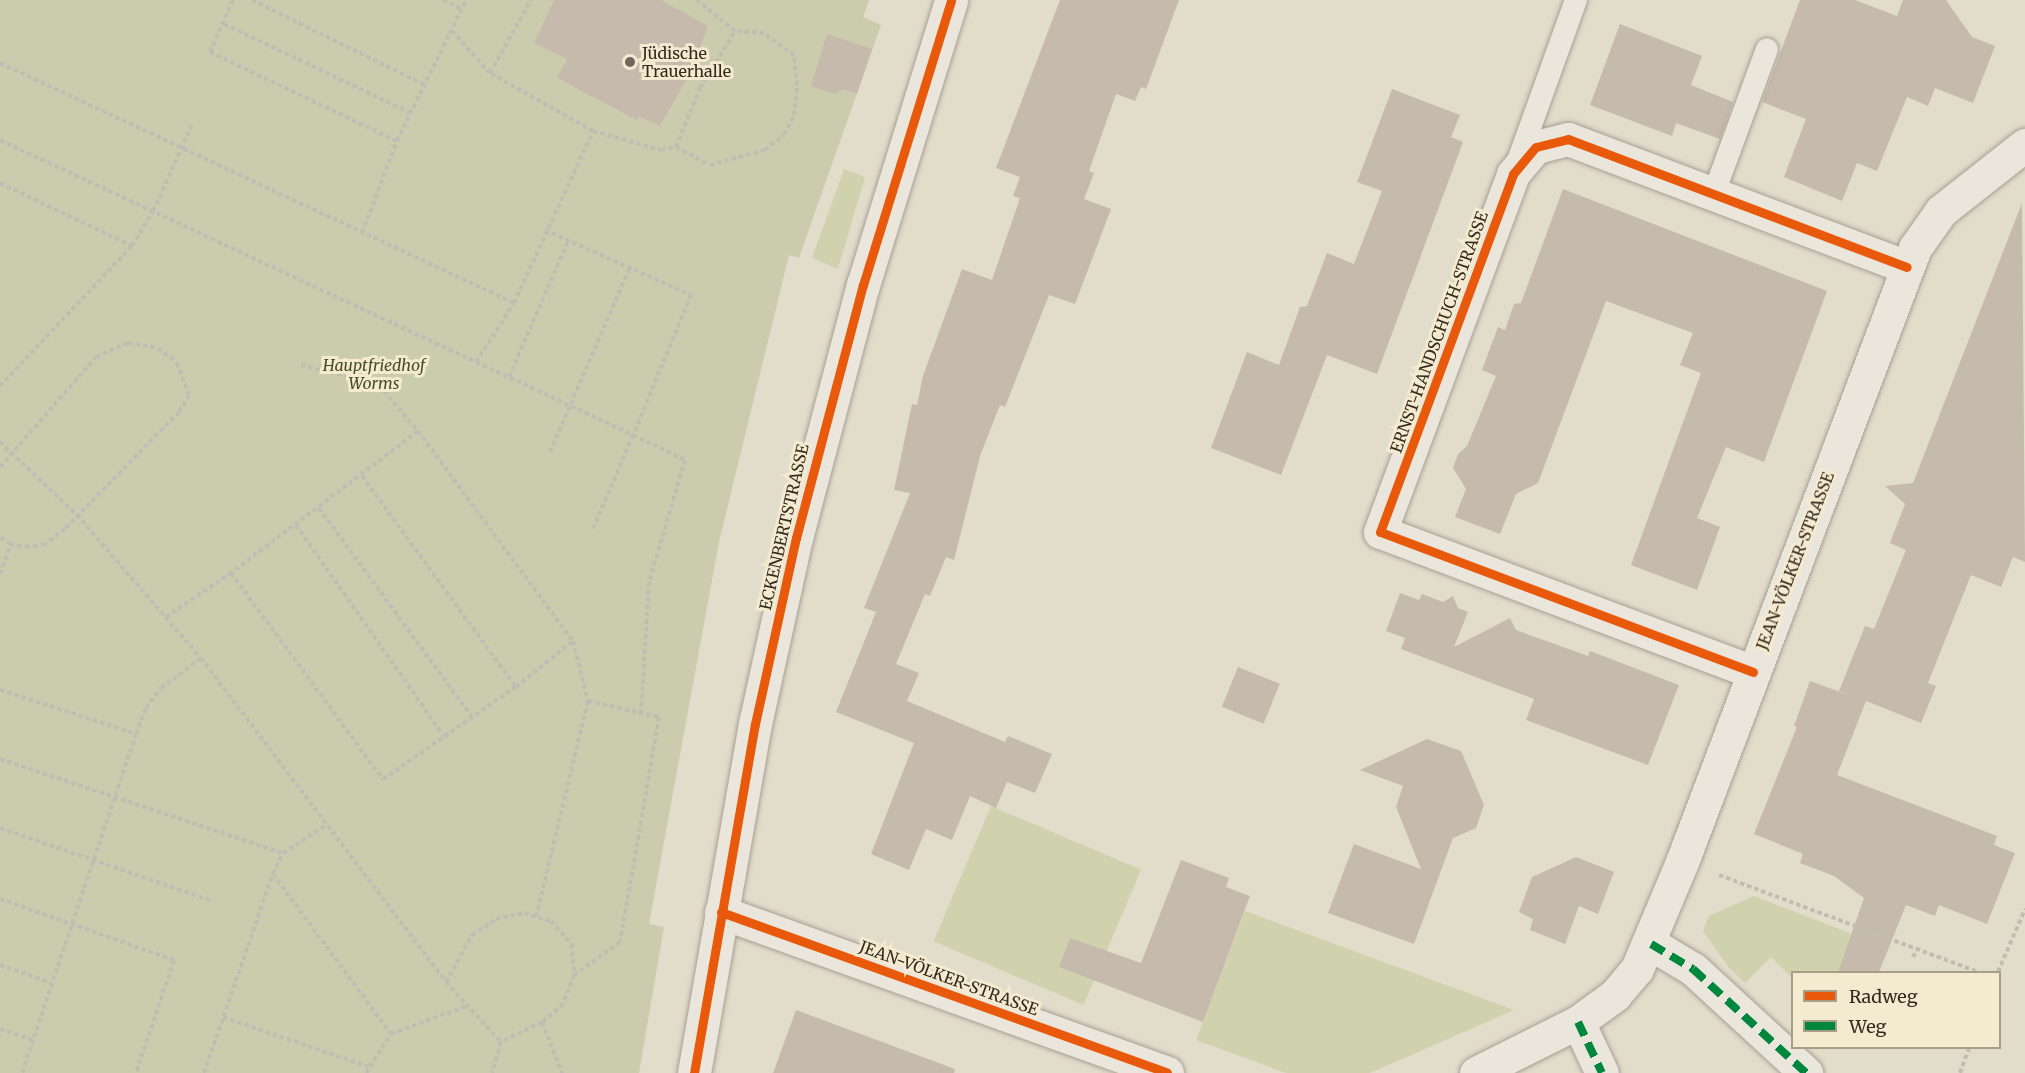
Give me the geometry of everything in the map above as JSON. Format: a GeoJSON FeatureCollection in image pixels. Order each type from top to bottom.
{"type":"FeatureCollection","features":[{"type":"Feature","properties":{"kind":"street","name":"ECKENBERTSTRASSE"},"geometry":{"type":"LineString","coordinates":[[694,1073],[755,724],[819,447],[866,273],[951,0]]}},
{"type":"Feature","properties":{"kind":"street","name":"ERNST-HANDSCHUCH-STRASSE"},"geometry":{"type":"LineString","coordinates":[[1753,672],[1380,532],[1513,174],[1536,147],[1568,139],[1907,267]]}},
{"type":"Feature","properties":{"kind":"street","name":"JEAN-VÖLKER-STRASSE"},"geometry":{"type":"LineString","coordinates":[[1476,1073],[1578,1022],[1628,982],[1651,944],[1907,267],[1934,219],[2025,145]]}},
{"type":"Feature","properties":{"kind":"street","name":"JEAN-VÖLKER-STRASSE"},"geometry":{"type":"LineString","coordinates":[[721,912],[1167,1073]]}},
{"type":"Feature","properties":{"kind":"street"},"geometry":{"type":"LineString","coordinates":[[1651,944],[1693,969],[1806,1073]]}},
{"type":"Feature","properties":{"kind":"street"},"geometry":{"type":"LineString","coordinates":[[1578,1022],[1602,1073]]}},
{"type":"Feature","properties":{"kind":"lane"},"geometry":{"type":"LineString","coordinates":[[1513,174],[1576,0]]}},
{"type":"Feature","properties":{"kind":"lane"},"geometry":{"type":"LineString","coordinates":[[1713,193],[1767,50]]}},
{"type":"Feature","properties":{"kind":"path"},"geometry":{"type":"LineString","coordinates":[[233,0],[210,52],[397,141]]}},
{"type":"Feature","properties":{"kind":"path"},"geometry":{"type":"LineString","coordinates":[[252,0],[425,85]]}},
{"type":"Feature","properties":{"kind":"path"},"geometry":{"type":"LineString","coordinates":[[443,0],[462,9]]}},
{"type":"Feature","properties":{"kind":"path"},"geometry":{"type":"LineString","coordinates":[[362,233],[397,141],[466,0]]}},
{"type":"Feature","properties":{"kind":"path"},"geometry":{"type":"LineString","coordinates":[[490,73],[531,0]]}},
{"type":"Feature","properties":{"kind":"path"},"geometry":{"type":"LineString","coordinates":[[452,31],[490,73],[593,131],[661,150],[676,147],[710,165],[765,150],[784,135],[795,105],[794,55],[764,33],[735,31],[697,0]]}},
{"type":"Feature","properties":{"kind":"path"},"geometry":{"type":"LineString","coordinates":[[224,24],[411,113]]}},
{"type":"Feature","properties":{"kind":"path"},"geometry":{"type":"LineString","coordinates":[[676,147],[700,88],[735,31]]}},
{"type":"Feature","properties":{"kind":"path"},"geometry":{"type":"LineString","coordinates":[[0,63],[514,303]]}},
{"type":"Feature","properties":{"kind":"path"},"geometry":{"type":"LineString","coordinates":[[0,386],[132,246],[153,211],[192,124]]}},
{"type":"Feature","properties":{"kind":"path"},"geometry":{"type":"LineString","coordinates":[[477,362],[514,303],[545,230],[593,131]]}},
{"type":"Feature","properties":{"kind":"path"},"geometry":{"type":"LineString","coordinates":[[0,140],[685,460],[650,582],[641,714]]}},
{"type":"Feature","properties":{"kind":"path"},"geometry":{"type":"LineString","coordinates":[[0,183],[132,246]]}},
{"type":"Feature","properties":{"kind":"path"},"geometry":{"type":"LineString","coordinates":[[545,230],[691,295],[593,529]]}},
{"type":"Feature","properties":{"kind":"path"},"geometry":{"type":"LineString","coordinates":[[509,377],[569,239]]}},
{"type":"Feature","properties":{"kind":"path"},"geometry":{"type":"LineString","coordinates":[[550,452],[630,267]]}},
{"type":"Feature","properties":{"kind":"path"},"geometry":{"type":"LineString","coordinates":[[0,467],[96,357],[128,343],[158,348],[177,363],[189,395],[179,412],[77,515],[45,544],[29,547],[10,544],[0,537]]}},
{"type":"Feature","properties":{"kind":"path"},"geometry":{"type":"LineString","coordinates":[[301,365],[380,385],[418,431],[573,641],[588,701],[536,916]]}},
{"type":"Feature","properties":{"kind":"path"},"geometry":{"type":"LineString","coordinates":[[166,617],[231,573],[362,476],[418,431]]}},
{"type":"Feature","properties":{"kind":"path"},"geometry":{"type":"LineString","coordinates":[[0,442],[77,515],[201,658],[325,826],[446,982],[501,1042]]}},
{"type":"Feature","properties":{"kind":"path"},"geometry":{"type":"LineString","coordinates":[[362,476],[516,687]]}},
{"type":"Feature","properties":{"kind":"path"},"geometry":{"type":"LineString","coordinates":[[319,508],[472,717]]}},
{"type":"Feature","properties":{"kind":"path"},"geometry":{"type":"LineString","coordinates":[[296,525],[444,736]]}},
{"type":"Feature","properties":{"kind":"path"},"geometry":{"type":"LineString","coordinates":[[0,574],[10,544]]}},
{"type":"Feature","properties":{"kind":"path"},"geometry":{"type":"LineString","coordinates":[[231,573],[384,779],[516,687],[573,641]]}},
{"type":"Feature","properties":{"kind":"path"},"geometry":{"type":"LineString","coordinates":[[22,1073],[146,708],[161,688],[201,658]]}},
{"type":"Feature","properties":{"kind":"path"},"geometry":{"type":"LineString","coordinates":[[0,690],[136,734]]}},
{"type":"Feature","properties":{"kind":"path"},"geometry":{"type":"LineString","coordinates":[[574,975],[620,942],[659,717],[588,701]]}},
{"type":"Feature","properties":{"kind":"path"},"geometry":{"type":"LineString","coordinates":[[0,759],[283,853]]}},
{"type":"Feature","properties":{"kind":"path"},"geometry":{"type":"LineString","coordinates":[[204,1073],[273,874],[283,853],[325,826]]}},
{"type":"Feature","properties":{"kind":"path"},"geometry":{"type":"LineString","coordinates":[[0,828],[212,901]]}},
{"type":"Feature","properties":{"kind":"path"},"geometry":{"type":"LineString","coordinates":[[1682,862],[1976,971]]}},
{"type":"Feature","properties":{"kind":"path"},"geometry":{"type":"LineString","coordinates":[[273,874],[390,1034]]}},
{"type":"Feature","properties":{"kind":"path"},"geometry":{"type":"LineString","coordinates":[[0,899],[174,960],[136,1073]]}},
{"type":"Feature","properties":{"kind":"path"},"geometry":{"type":"LineString","coordinates":[[1998,971],[2025,909]]}},
{"type":"Feature","properties":{"kind":"path"},"geometry":{"type":"LineString","coordinates":[[446,982],[472,935],[496,919],[524,913],[552,921],[572,944],[574,975],[563,1004],[542,1022],[501,1042],[492,1073]]}},
{"type":"Feature","properties":{"kind":"path"},"geometry":{"type":"LineString","coordinates":[[1913,957],[1917,950]]}},
{"type":"Feature","properties":{"kind":"path"},"geometry":{"type":"LineString","coordinates":[[0,965],[51,983]]}},
{"type":"Feature","properties":{"kind":"path"},"geometry":{"type":"LineString","coordinates":[[366,1073],[390,1034],[469,1005]]}},
{"type":"Feature","properties":{"kind":"path"},"geometry":{"type":"LineString","coordinates":[[223,1017],[369,1067]]}},
{"type":"Feature","properties":{"kind":"path"},"geometry":{"type":"LineString","coordinates":[[542,1022],[562,1073]]}},
{"type":"Feature","properties":{"kind":"path"},"geometry":{"type":"LineString","coordinates":[[0,1029],[32,1040]]}},
{"type":"Feature","properties":{"kind":"path"},"geometry":{"type":"LineString","coordinates":[[1960,1073],[1968,1049]]}},
{"type":"Feature","properties":{"kind":"green space","name":"Hauptfriedhof Worms"},"geometry":{"type":"Polygon","coordinates":[[[0,0],[869,0],[863,17],[881,25],[799,258],[789,255],[719,542],[649,924],[664,927],[639,1073],[0,1073],[0,0]]]}},
{"type":"Feature","properties":{"kind":"green space"},"geometry":{"type":"Polygon","coordinates":[[[844,169],[865,177],[838,269],[812,258],[844,169]]]}},
{"type":"Feature","properties":{"kind":"green space"},"geometry":{"type":"Polygon","coordinates":[[[991,806],[1141,870],[1084,1005],[934,941],[991,806]]]}},
{"type":"Feature","properties":{"kind":"green space"},"geometry":{"type":"Polygon","coordinates":[[[1754,896],[1852,934],[1838,971],[1791,971],[1791,977],[1771,957],[1745,983],[1729,968],[1703,931],[1709,916],[1754,896]]]}},
{"type":"Feature","properties":{"kind":"green space"},"geometry":{"type":"Polygon","coordinates":[[[1245,911],[1514,1010],[1370,1073],[1286,1073],[1196,1040],[1245,911]]]}},
{"type":"Feature","properties":{"kind":"building","name":"Jüdische Trauerhalle"},"geometry":{"type":"Polygon","coordinates":[[[554,0],[661,0],[708,26],[689,75],[660,126],[639,116],[637,120],[557,78],[567,59],[534,43],[554,0]]]}},
{"type":"Feature","properties":{"kind":"building"},"geometry":{"type":"Polygon","coordinates":[[[1060,0],[1179,0],[1146,89],[1141,87],[1135,101],[1116,94],[1089,171],[1094,173],[1084,199],[1111,209],[1075,304],[1049,295],[1005,407],[1000,405],[980,456],[954,560],[946,557],[930,596],[925,594],[896,664],[919,673],[907,701],[1005,742],[1008,736],[1052,754],[1035,793],[1007,782],[996,808],[970,796],[952,840],[926,829],[909,870],[871,854],[914,743],[836,712],[876,612],[864,608],[910,493],[894,490],[912,404],[917,405],[923,376],[962,269],[992,280],[1020,198],[1013,196],[1020,177],[996,168],[1060,0]]]}},
{"type":"Feature","properties":{"kind":"building"},"geometry":{"type":"Polygon","coordinates":[[[1800,0],[1855,0],[1897,16],[1903,0],[1946,0],[1972,37],[1995,46],[1973,103],[1935,88],[1928,106],[1907,97],[1877,171],[1857,163],[1842,201],[1784,177],[1806,119],[1762,102],[1800,0]]]}},
{"type":"Feature","properties":{"kind":"building"},"geometry":{"type":"Polygon","coordinates":[[[1620,24],[1702,56],[1691,85],[1733,102],[1720,139],[1676,123],[1672,136],[1590,105],[1620,24]]]}},
{"type":"Feature","properties":{"kind":"building"},"geometry":{"type":"Polygon","coordinates":[[[827,34],[872,49],[857,94],[843,89],[834,94],[811,86],[827,34]]]}},
{"type":"Feature","properties":{"kind":"building"},"geometry":{"type":"Polygon","coordinates":[[[1392,89],[1460,115],[1451,137],[1463,142],[1377,374],[1327,355],[1281,475],[1211,448],[1247,352],[1279,365],[1300,307],[1307,306],[1327,253],[1354,264],[1382,191],[1357,182],[1392,89]]]}},
{"type":"Feature","properties":{"kind":"building"},"geometry":{"type":"Polygon","coordinates":[[[1563,189],[1827,291],[1764,462],[1726,447],[1697,518],[1720,527],[1697,590],[1631,565],[1701,373],[1680,365],[1693,333],[1606,301],[1538,483],[1516,494],[1500,534],[1455,517],[1466,489],[1453,468],[1458,454],[1467,446],[1496,376],[1482,370],[1498,327],[1505,330],[1514,304],[1521,303],[1563,189]]]}},
{"type":"Feature","properties":{"kind":"building"},"geometry":{"type":"Polygon","coordinates":[[[2022,203],[2025,562],[2013,557],[2001,587],[1971,575],[1928,683],[1936,686],[1921,723],[1866,701],[1837,775],[1997,836],[1994,845],[2015,853],[1987,924],[1939,905],[1935,916],[1906,905],[1879,971],[1838,971],[1864,898],[1834,876],[1800,863],[1803,854],[1754,834],[1797,727],[1794,726],[1810,681],[1851,696],[1839,691],[1865,626],[1874,629],[1906,550],[1890,543],[1905,504],[1885,486],[1913,483],[2022,203]]]}},
{"type":"Feature","properties":{"kind":"building"},"geometry":{"type":"Polygon","coordinates":[[[1400,593],[1419,600],[1422,594],[1443,602],[1453,596],[1458,608],[1468,612],[1454,647],[1510,618],[1516,630],[1588,656],[1590,651],[1679,685],[1648,765],[1526,720],[1534,699],[1401,649],[1405,638],[1386,631],[1400,593]]]}},
{"type":"Feature","properties":{"kind":"building"},"geometry":{"type":"Polygon","coordinates":[[[1238,667],[1280,684],[1264,724],[1222,707],[1238,667]]]}},
{"type":"Feature","properties":{"kind":"building"},"geometry":{"type":"Polygon","coordinates":[[[1427,739],[1461,751],[1484,805],[1476,828],[1453,838],[1414,944],[1328,913],[1354,844],[1421,869],[1396,807],[1403,786],[1360,770],[1427,739]]]}},
{"type":"Feature","properties":{"kind":"building"},"geometry":{"type":"Polygon","coordinates":[[[1576,857],[1614,872],[1598,914],[1579,906],[1565,944],[1530,930],[1533,919],[1519,912],[1532,877],[1576,857]]]}},
{"type":"Feature","properties":{"kind":"building"},"geometry":{"type":"Polygon","coordinates":[[[1181,860],[1229,878],[1226,887],[1250,896],[1203,1022],[1059,967],[1070,938],[1141,963],[1181,860]]]}},
{"type":"Feature","properties":{"kind":"building"},"geometry":{"type":"Polygon","coordinates":[[[796,1010],[955,1069],[954,1073],[773,1073],[796,1010]]]}},
{"type":"Feature","properties":{"kind":"marked path"},"geometry":{"type":"LineString","coordinates":[[1651,944],[1693,969],[1806,1073]]}},
{"type":"Feature","properties":{"kind":"marked path"},"geometry":{"type":"LineString","coordinates":[[1578,1022],[1602,1073]]}},
{"type":"Feature","properties":{"kind":"cycle path"},"geometry":{"type":"LineString","coordinates":[[694,1073],[755,724],[796,538],[863,285],[951,0]]}},
{"type":"Feature","properties":{"kind":"cycle path"},"geometry":{"type":"LineString","coordinates":[[1753,672],[1380,532],[1513,174],[1536,147],[1568,139],[1907,267]]}},
{"type":"Feature","properties":{"kind":"cycle path"},"geometry":{"type":"LineString","coordinates":[[721,912],[1167,1073]]}},
{"type":"Feature","properties":{"kind":"place","name":"Jüdische Trauerhalle"},"geometry":{"type":"Point","coordinates":[630,62]}}]}
